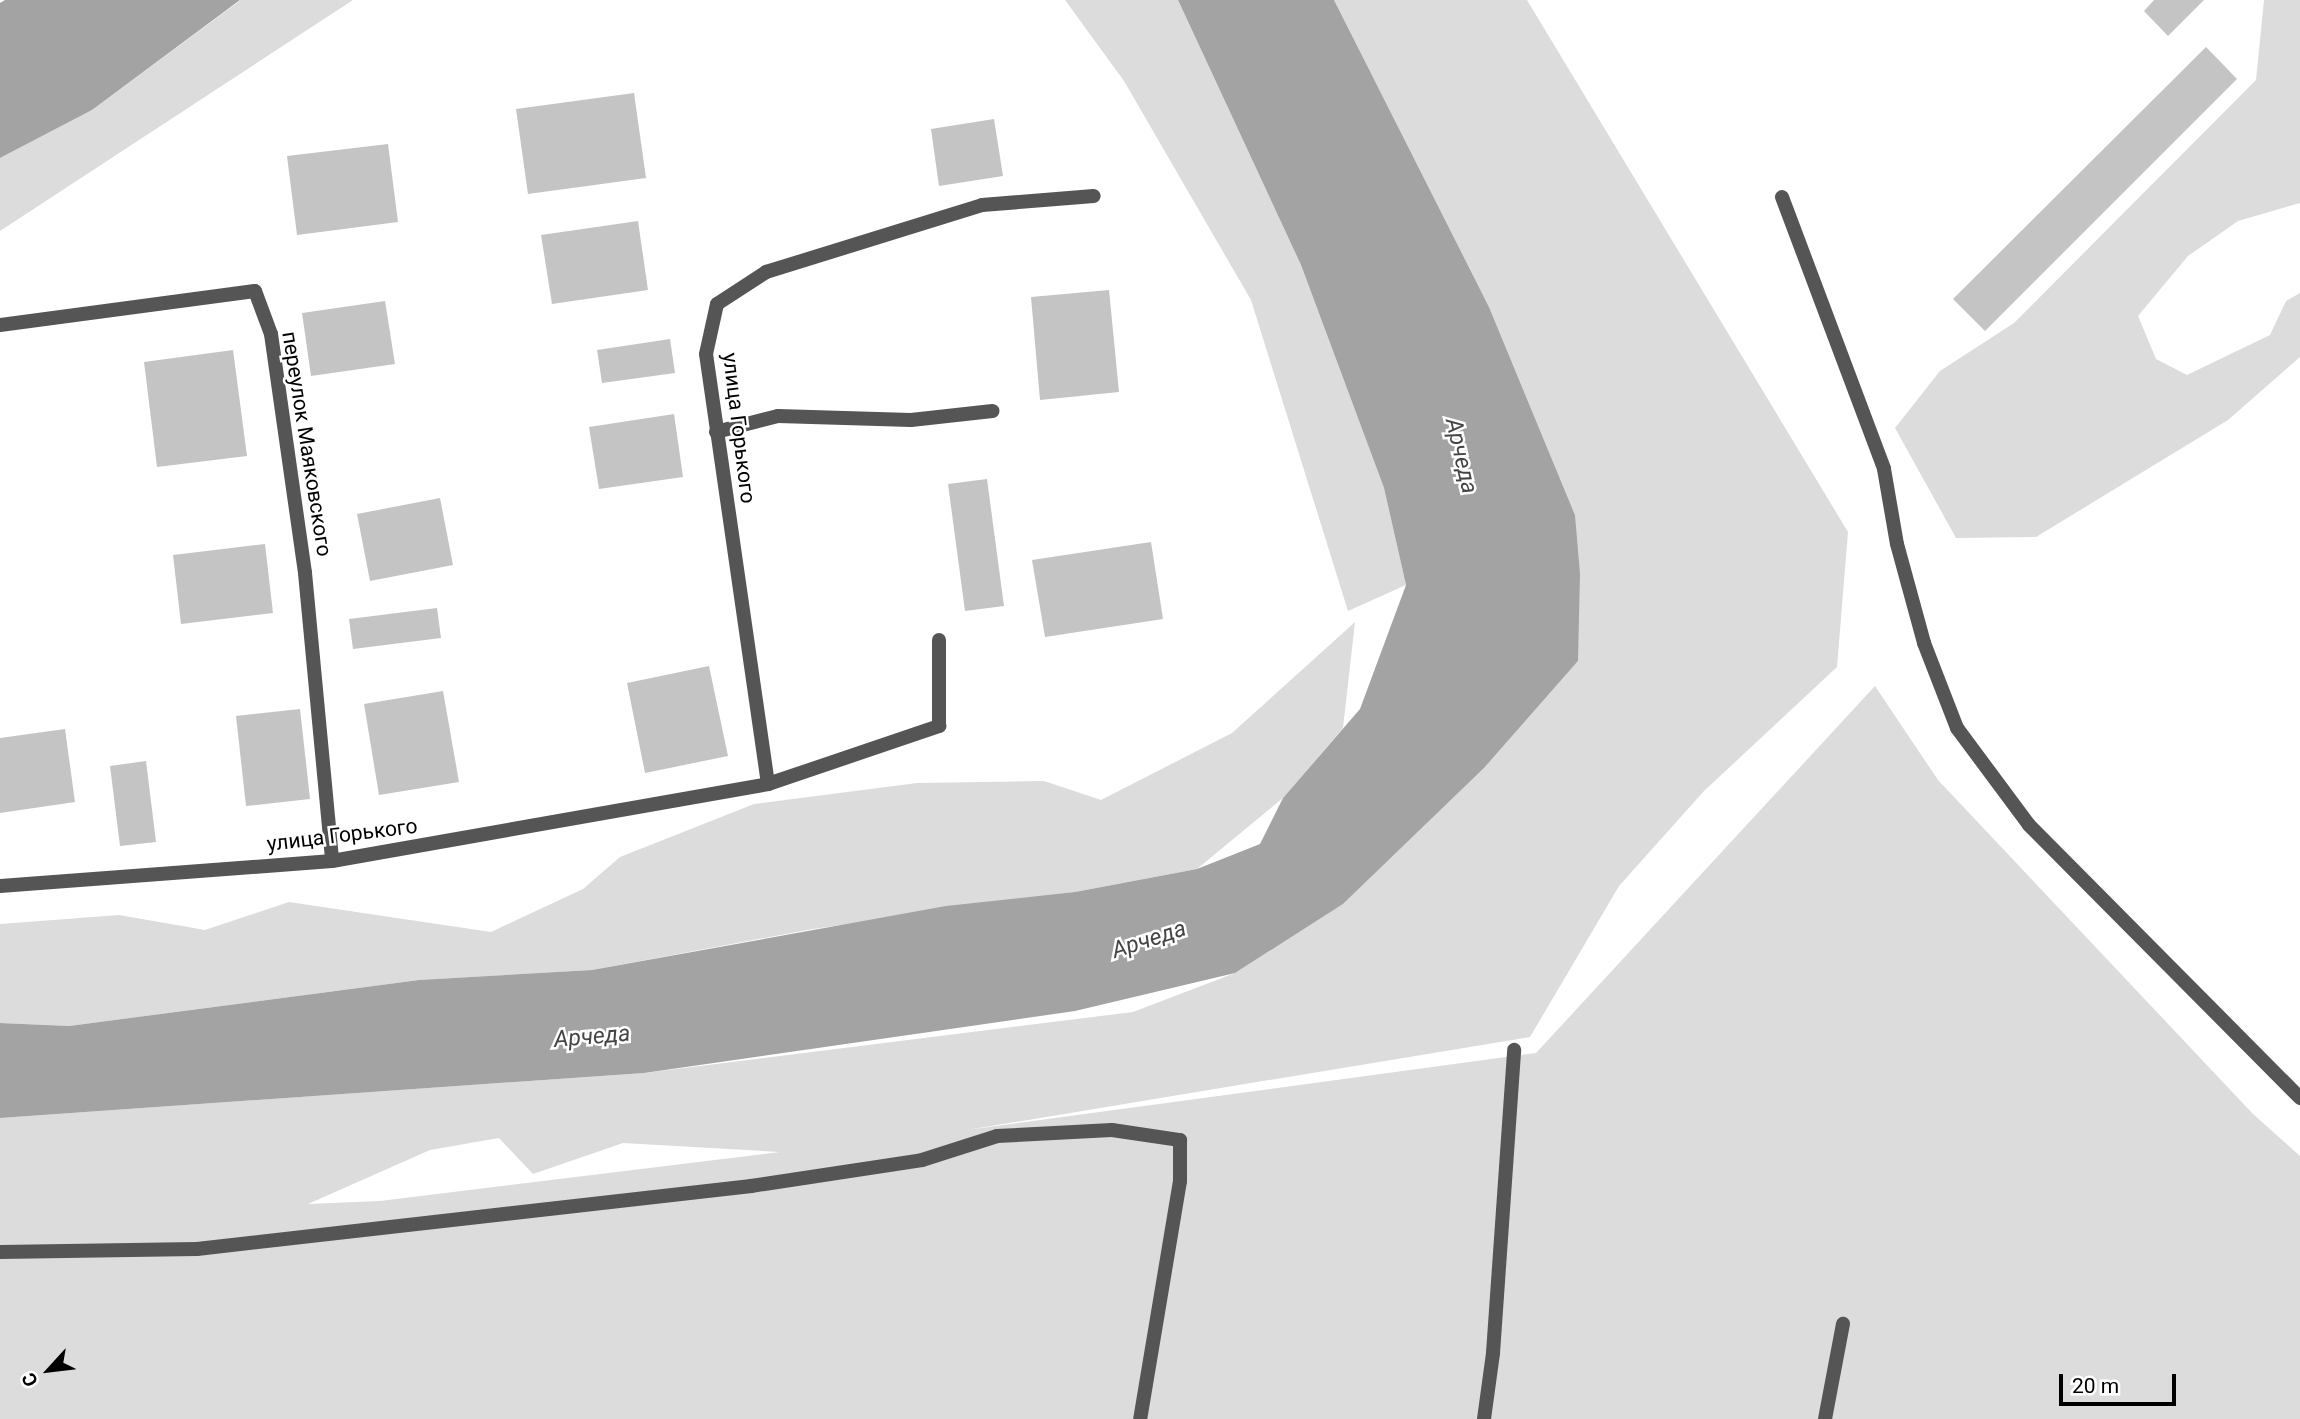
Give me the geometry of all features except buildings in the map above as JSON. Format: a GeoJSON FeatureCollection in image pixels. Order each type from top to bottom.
{"type":"FeatureCollection","features":[{"type":"Feature","properties":{"kind":"street","name":"улица Горького"},"geometry":{"type":"LineString","coordinates":[[768,785],[706,354],[717,304],[766,272],[982,205],[1094,196]]}},
{"type":"Feature","properties":{"kind":"street"},"geometry":{"type":"LineString","coordinates":[[1782,197],[1884,469],[1897,544],[1921,631],[1957,728],[2029,825],[2300,1098]]}},
{"type":"Feature","properties":{"kind":"street","name":"переулок Маяковского"},"geometry":{"type":"LineString","coordinates":[[0,325],[255,291],[271,334],[303,560],[332,861]]}},
{"type":"Feature","properties":{"kind":"street"},"geometry":{"type":"LineString","coordinates":[[716,432],[778,416],[911,419],[993,411]]}},
{"type":"Feature","properties":{"kind":"street","name":"улица Горького"},"geometry":{"type":"LineString","coordinates":[[0,886],[332,861],[768,785],[940,726],[939,640]]}},
{"type":"Feature","properties":{"kind":"street"},"geometry":{"type":"LineString","coordinates":[[1483,1419],[1493,1353],[1514,1050]]}},
{"type":"Feature","properties":{"kind":"street"},"geometry":{"type":"LineString","coordinates":[[0,1252],[197,1249],[751,1186],[922,1160],[997,1136],[1112,1130],[1180,1140],[1180,1181],[1140,1419]]}},
{"type":"Feature","properties":{"kind":"street"},"geometry":{"type":"LineString","coordinates":[[1825,1419],[1843,1324]]}},
{"type":"Feature","properties":{"kind":"shaded area"},"geometry":{"type":"Polygon","coordinates":[[[241,0],[353,0],[0,231],[0,158],[92,110],[241,0]]]}},
{"type":"Feature","properties":{"kind":"shaded area"},"geometry":{"type":"Polygon","coordinates":[[[1065,0],[1178,0],[1301,265],[1384,488],[1406,585],[1348,611],[1251,300],[1124,81],[1065,0]]]}},
{"type":"Feature","properties":{"kind":"shaded area"},"geometry":{"type":"Polygon","coordinates":[[[1334,0],[1527,0],[1848,532],[1837,667],[1704,791],[1619,886],[1530,1037],[967,1130],[1536,1053],[1875,686],[1938,780],[2253,1114],[2300,1156],[2300,1419],[0,1419],[0,1118],[644,1073],[1133,1012],[1235,973],[1343,904],[1484,768],[1578,661],[1575,515],[1489,307],[1334,0]],[[499,1138],[430,1150],[308,1204],[380,1201],[780,1152],[623,1143],[533,1174],[499,1138]]]}},
{"type":"Feature","properties":{"kind":"shaded area"},"geometry":{"type":"Polygon","coordinates":[[[2264,0],[2300,0],[2300,203],[2238,221],[2188,256],[2138,316],[2156,359],[2187,375],[2270,335],[2286,301],[2300,293],[2300,357],[2228,420],[2036,537],[1956,538],[1895,428],[1940,371],[2014,323],[2256,80],[2264,0]]]}},
{"type":"Feature","properties":{"kind":"shaded area"},"geometry":{"type":"Polygon","coordinates":[[[1355,622],[1343,728],[1283,798],[1197,869],[1075,892],[813,929],[592,970],[419,980],[69,1026],[0,1023],[0,924],[119,915],[205,930],[289,902],[491,932],[583,889],[620,857],[754,804],[917,783],[1044,781],[1101,800],[1232,733],[1355,622]]]}},
{"type":"Feature","properties":{"kind":"water"},"geometry":{"type":"Polygon","coordinates":[[[5,0],[240,0],[92,110],[0,158],[0,3],[5,0]]]}},
{"type":"Feature","properties":{"kind":"water","name":"Арчеда"},"geometry":{"type":"Polygon","coordinates":[[[1178,0],[1334,0],[1489,307],[1575,515],[1580,574],[1578,661],[1484,768],[1343,904],[1235,973],[1075,1011],[644,1073],[0,1118],[0,1023],[69,1026],[419,980],[592,970],[946,906],[1075,892],[1197,869],[1260,844],[1283,798],[1360,709],[1406,585],[1384,488],[1301,265],[1178,0]]]}}]}
